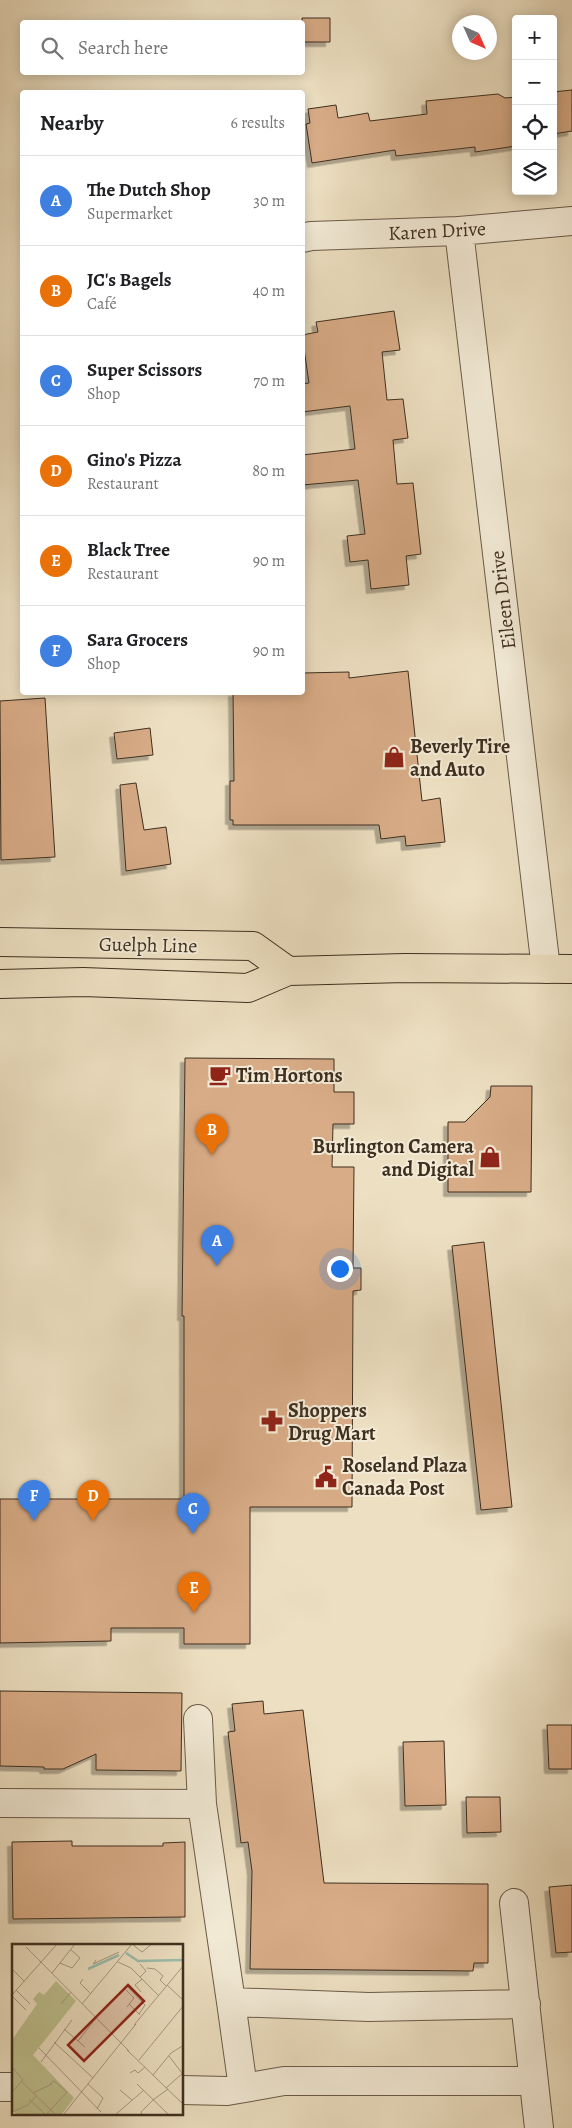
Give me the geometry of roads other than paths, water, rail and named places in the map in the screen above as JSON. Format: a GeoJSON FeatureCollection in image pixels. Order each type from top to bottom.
{"type":"FeatureCollection","features":[{"type":"Feature","properties":{"kind":"main road","name":"Guelph Line"},"geometry":{"type":"LineString","coordinates":[[0,942],[254,946],[288,971]]}},
{"type":"Feature","properties":{"kind":"main road","name":"Guelph Line"},"geometry":{"type":"LineString","coordinates":[[0,984],[83,982],[248,988],[288,971],[405,968],[559,969]]}},
{"type":"Feature","properties":{"kind":"street","name":"Karen Drive"},"geometry":{"type":"LineString","coordinates":[[305,237],[459,231],[572,221]]}},
{"type":"Feature","properties":{"kind":"street","name":"Eileen Drive"},"geometry":{"type":"LineString","coordinates":[[459,231],[559,969]]}},
{"type":"Feature","properties":{"kind":"street"},"geometry":{"type":"LineString","coordinates":[[198,1719],[202,1804],[243,2088]]}},
{"type":"Feature","properties":{"kind":"street"},"geometry":{"type":"LineString","coordinates":[[0,1804],[202,1804]]}},
{"type":"Feature","properties":{"kind":"street"},"geometry":{"type":"LineString","coordinates":[[514,1903],[539,2128]]}},
{"type":"Feature","properties":{"kind":"street"},"geometry":{"type":"LineString","coordinates":[[231,2002],[369,2007],[526,2004]]}},
{"type":"Feature","properties":{"kind":"street"},"geometry":{"type":"LineString","coordinates":[[184,2090],[227,2091],[284,2081],[533,2081]]}},
{"type":"Feature","properties":{"kind":"place","name":"Beverly Tire and Auto"},"geometry":{"type":"Point","coordinates":[394,757]}},
{"type":"Feature","properties":{"kind":"place","name":"Tim Hortons"},"geometry":{"type":"Point","coordinates":[220,1075]}},
{"type":"Feature","properties":{"kind":"place","name":"JC's Bagels"},"geometry":{"type":"Point","coordinates":[212,1155]}},
{"type":"Feature","properties":{"kind":"place","name":"Burlington Camera and Digital"},"geometry":{"type":"Point","coordinates":[490,1157]}},
{"type":"Feature","properties":{"kind":"place","name":"The Dutch Shop"},"geometry":{"type":"Point","coordinates":[217,1266]}},
{"type":"Feature","properties":{"kind":"place","name":"Shoppers Drug Mart"},"geometry":{"type":"Point","coordinates":[272,1421]}},
{"type":"Feature","properties":{"kind":"place","name":"Roseland Plaza Canada Post"},"geometry":{"type":"Point","coordinates":[326,1477]}},
{"type":"Feature","properties":{"kind":"place","name":"Sara Grocers"},"geometry":{"type":"Point","coordinates":[34,1521]}},
{"type":"Feature","properties":{"kind":"place","name":"Gino's Pizza"},"geometry":{"type":"Point","coordinates":[93,1521]}},
{"type":"Feature","properties":{"kind":"place","name":"Super Scissors"},"geometry":{"type":"Point","coordinates":[193,1534]}},
{"type":"Feature","properties":{"kind":"place","name":"Black Tree"},"geometry":{"type":"Point","coordinates":[194,1613]}}]}
